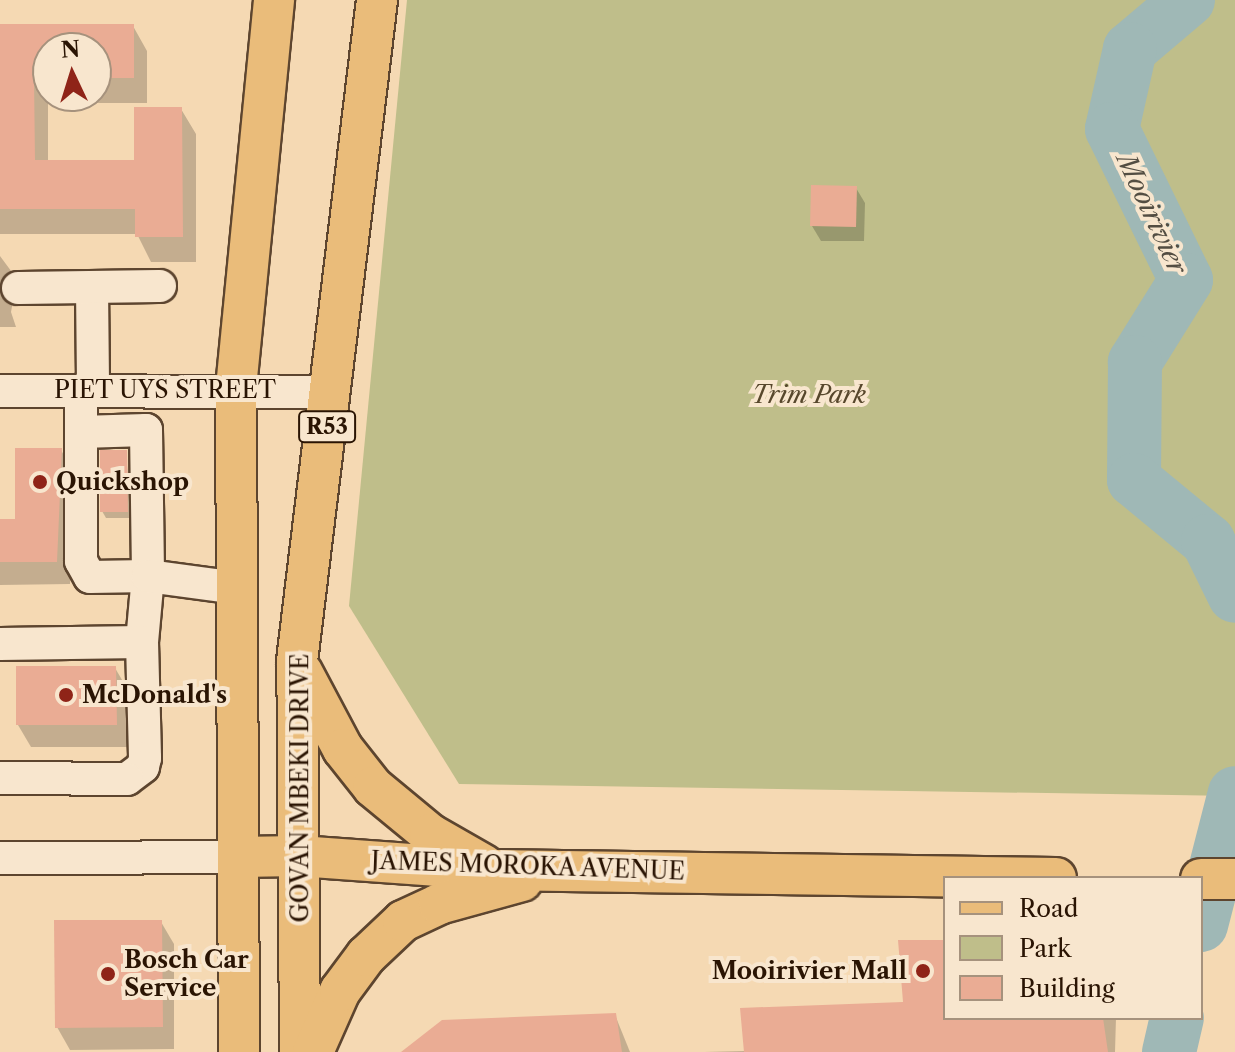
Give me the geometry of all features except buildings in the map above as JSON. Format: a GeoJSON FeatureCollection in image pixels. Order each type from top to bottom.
{"type":"FeatureCollection","features":[{"type":"Feature","properties":{"kind":"main road"},"geometry":{"type":"LineString","coordinates":[[239,1052],[236,388],[274,0]]}},
{"type":"Feature","properties":{"kind":"main road","name":"GOVAN MBEKI DRIVE"},"geometry":{"type":"LineString","coordinates":[[300,1052],[297,661],[377,0]]}},
{"type":"Feature","properties":{"kind":"main road"},"geometry":{"type":"LineString","coordinates":[[297,661],[323,716],[373,787],[430,834],[493,870]]}},
{"type":"Feature","properties":{"kind":"main road","name":"JAMES MOROKA AVENUE"},"geometry":{"type":"LineString","coordinates":[[238,857],[299,856],[493,870],[564,868],[958,876]]}},
{"type":"Feature","properties":{"kind":"main road"},"geometry":{"type":"LineString","coordinates":[[313,1052],[340,991],[366,956],[403,921],[439,904],[564,868]]}},
{"type":"Feature","properties":{"kind":"main road"},"geometry":{"type":"LineString","coordinates":[[1203,879],[1235,879]]}},
{"type":"Feature","properties":{"kind":"street"},"geometry":{"type":"LineString","coordinates":[[18,288],[160,286]]}},
{"type":"Feature","properties":{"kind":"street"},"geometry":{"type":"LineString","coordinates":[[92,287],[87,390],[81,432],[81,561],[90,577],[148,576],[237,588]]}},
{"type":"Feature","properties":{"kind":"street","name":"PIET UYS STREET"},"geometry":{"type":"LineString","coordinates":[[0,391],[236,388],[330,392]]}},
{"type":"Feature","properties":{"kind":"street"},"geometry":{"type":"LineString","coordinates":[[0,778],[127,779],[136,774],[145,758],[142,642],[148,576],[146,430],[81,432]]}},
{"type":"Feature","properties":{"kind":"street"},"geometry":{"type":"LineString","coordinates":[[0,644],[142,642]]}},
{"type":"Feature","properties":{"kind":"street","name":"JAMES MOROKA AVENUE"},"geometry":{"type":"LineString","coordinates":[[0,858],[238,857]]}},
{"type":"Feature","properties":{"kind":"green space","name":"Trim Park"},"geometry":{"type":"Polygon","coordinates":[[[407,0],[1235,0],[1235,796],[459,784],[349,606],[407,0]]]}},
{"type":"Feature","properties":{"kind":"waterway","name":"Mooirivier"},"geometry":{"type":"LineString","coordinates":[[1188,0],[1130,49],[1112,129],[1186,280],[1135,362],[1134,480],[1208,541],[1235,596]]}},
{"type":"Feature","properties":{"kind":"waterway","name":"Mooirivier"},"geometry":{"type":"LineString","coordinates":[[1203,917],[1235,793]]}},
{"type":"Feature","properties":{"kind":"waterway","name":"Mooirivier"},"geometry":{"type":"LineString","coordinates":[[1169,1052],[1177,1020]]}},
{"type":"Feature","properties":{"kind":"place","name":"Quickshop"},"geometry":{"type":"Point","coordinates":[40,482]}},
{"type":"Feature","properties":{"kind":"place","name":"McDonald's"},"geometry":{"type":"Point","coordinates":[66,695]}},
{"type":"Feature","properties":{"kind":"place","name":"Mooirivier Mall"},"geometry":{"type":"Point","coordinates":[923,971]}},
{"type":"Feature","properties":{"kind":"place","name":"Bosch Car Service"},"geometry":{"type":"Point","coordinates":[108,974]}}]}
